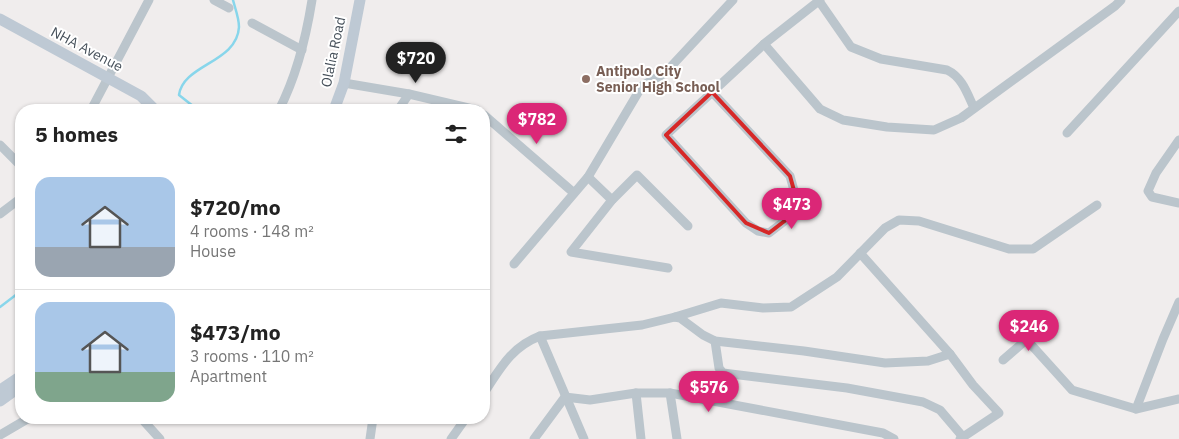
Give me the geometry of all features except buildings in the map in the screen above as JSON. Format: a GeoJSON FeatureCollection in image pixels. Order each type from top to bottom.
{"type":"FeatureCollection","features":[{"type":"Feature","properties":{"kind":"street"},"geometry":{"type":"LineString","coordinates":[[94,104],[149,0]]}},
{"type":"Feature","properties":{"kind":"street"},"geometry":{"type":"LineString","coordinates":[[214,0],[229,8]]}},
{"type":"Feature","properties":{"kind":"street"},"geometry":{"type":"LineString","coordinates":[[282,104],[288,94],[302,50],[312,0]]}},
{"type":"Feature","properties":{"kind":"street","name":"Olalia Road"},"geometry":{"type":"LineString","coordinates":[[336,104],[344,84],[360,0]]}},
{"type":"Feature","properties":{"kind":"street"},"geometry":{"type":"LineString","coordinates":[[514,264],[588,177],[642,86],[665,72],[734,0]]}},
{"type":"Feature","properties":{"kind":"street"},"geometry":{"type":"LineString","coordinates":[[764,44],[820,109],[844,120],[887,127],[934,130],[961,118],[1121,0]]}},
{"type":"Feature","properties":{"kind":"street"},"geometry":{"type":"LineString","coordinates":[[712,92],[790,176],[795,194],[790,216],[769,233],[758,231],[746,223],[666,135],[712,92],[764,44],[819,1],[851,47],[881,59],[947,70],[962,82],[974,108]]}},
{"type":"Feature","properties":{"kind":"street"},"geometry":{"type":"LineString","coordinates":[[1067,133],[1179,11]]}},
{"type":"Feature","properties":{"kind":"street","name":"NHA Avenue"},"geometry":{"type":"LineString","coordinates":[[0,19],[109,77],[141,96],[149,104]]}},
{"type":"Feature","properties":{"kind":"street"},"geometry":{"type":"LineString","coordinates":[[252,23],[302,50]]}},
{"type":"Feature","properties":{"kind":"street"},"geometry":{"type":"LineString","coordinates":[[344,84],[409,94],[452,104]]}},
{"type":"Feature","properties":{"kind":"street"},"geometry":{"type":"LineString","coordinates":[[402,104],[409,94]]}},
{"type":"Feature","properties":{"kind":"street"},"geometry":{"type":"LineString","coordinates":[[490,120],[574,193]]}},
{"type":"Feature","properties":{"kind":"street"},"geometry":{"type":"LineString","coordinates":[[1179,140],[1156,173],[1148,191],[1152,196],[1179,203]]}},
{"type":"Feature","properties":{"kind":"street"},"geometry":{"type":"LineString","coordinates":[[0,145],[15,160]]}},
{"type":"Feature","properties":{"kind":"street"},"geometry":{"type":"LineString","coordinates":[[668,268],[571,252],[612,200],[637,175],[688,226]]}},
{"type":"Feature","properties":{"kind":"street"},"geometry":{"type":"LineString","coordinates":[[588,177],[612,200]]}},
{"type":"Feature","properties":{"kind":"street"},"geometry":{"type":"LineString","coordinates":[[0,214],[15,205]]}},
{"type":"Feature","properties":{"kind":"street"},"geometry":{"type":"LineString","coordinates":[[490,384],[512,352],[527,341],[540,336],[642,324],[721,303],[763,308],[791,307],[837,277],[885,228],[899,220],[919,221],[1009,249],[1033,249],[1097,205]]}},
{"type":"Feature","properties":{"kind":"street"},"geometry":{"type":"LineString","coordinates":[[715,341],[719,368],[723,373],[847,388],[923,402],[940,410],[962,438],[999,413],[860,252]]}},
{"type":"Feature","properties":{"kind":"street"},"geometry":{"type":"LineString","coordinates":[[1136,409],[1179,302]]}},
{"type":"Feature","properties":{"kind":"street"},"geometry":{"type":"LineString","coordinates":[[675,316],[715,341],[804,351],[885,363],[928,361],[950,354]]}},
{"type":"Feature","properties":{"kind":"street"},"geometry":{"type":"LineString","coordinates":[[1003,360],[1041,326]]}},
{"type":"Feature","properties":{"kind":"street"},"geometry":{"type":"LineString","coordinates":[[540,336],[584,439]]}},
{"type":"Feature","properties":{"kind":"street"},"geometry":{"type":"LineString","coordinates":[[1026,339],[1072,390],[1136,409],[1179,399]]}},
{"type":"Feature","properties":{"kind":"street"},"geometry":{"type":"LineString","coordinates":[[0,390],[15,380]]}},
{"type":"Feature","properties":{"kind":"street"},"geometry":{"type":"LineString","coordinates":[[0,401],[15,390]]}},
{"type":"Feature","properties":{"kind":"street"},"geometry":{"type":"LineString","coordinates":[[565,397],[590,400],[636,393],[670,394],[883,433],[894,439]]}},
{"type":"Feature","properties":{"kind":"street"},"geometry":{"type":"LineString","coordinates":[[636,393],[641,439]]}},
{"type":"Feature","properties":{"kind":"street"},"geometry":{"type":"LineString","coordinates":[[670,394],[677,439]]}},
{"type":"Feature","properties":{"kind":"street"},"geometry":{"type":"LineString","coordinates":[[534,439],[565,397]]}},
{"type":"Feature","properties":{"kind":"street"},"geometry":{"type":"LineString","coordinates":[[0,435],[19,424]]}},
{"type":"Feature","properties":{"kind":"street"},"geometry":{"type":"LineString","coordinates":[[146,424],[160,439]]}},
{"type":"Feature","properties":{"kind":"street"},"geometry":{"type":"LineString","coordinates":[[370,439],[372,424]]}},
{"type":"Feature","properties":{"kind":"street"},"geometry":{"type":"LineString","coordinates":[[451,439],[462,424]]}},
{"type":"Feature","properties":{"kind":"highlighted area"},"geometry":{"type":"Polygon","coordinates":[[[712,92],[790,176],[795,194],[791,216],[769,233],[746,223],[666,135],[712,92]]]}},
{"type":"Feature","properties":{"kind":"waterway"},"geometry":{"type":"LineString","coordinates":[[190,104],[179,95],[183,85],[190,76],[220,56],[236,39],[239,24],[233,0]]}},
{"type":"Feature","properties":{"kind":"waterway"},"geometry":{"type":"LineString","coordinates":[[0,307],[15,296]]}},
{"type":"Feature","properties":{"kind":"place","name":"Antipolo City Senior High School"},"geometry":{"type":"Point","coordinates":[586,79]}}]}
